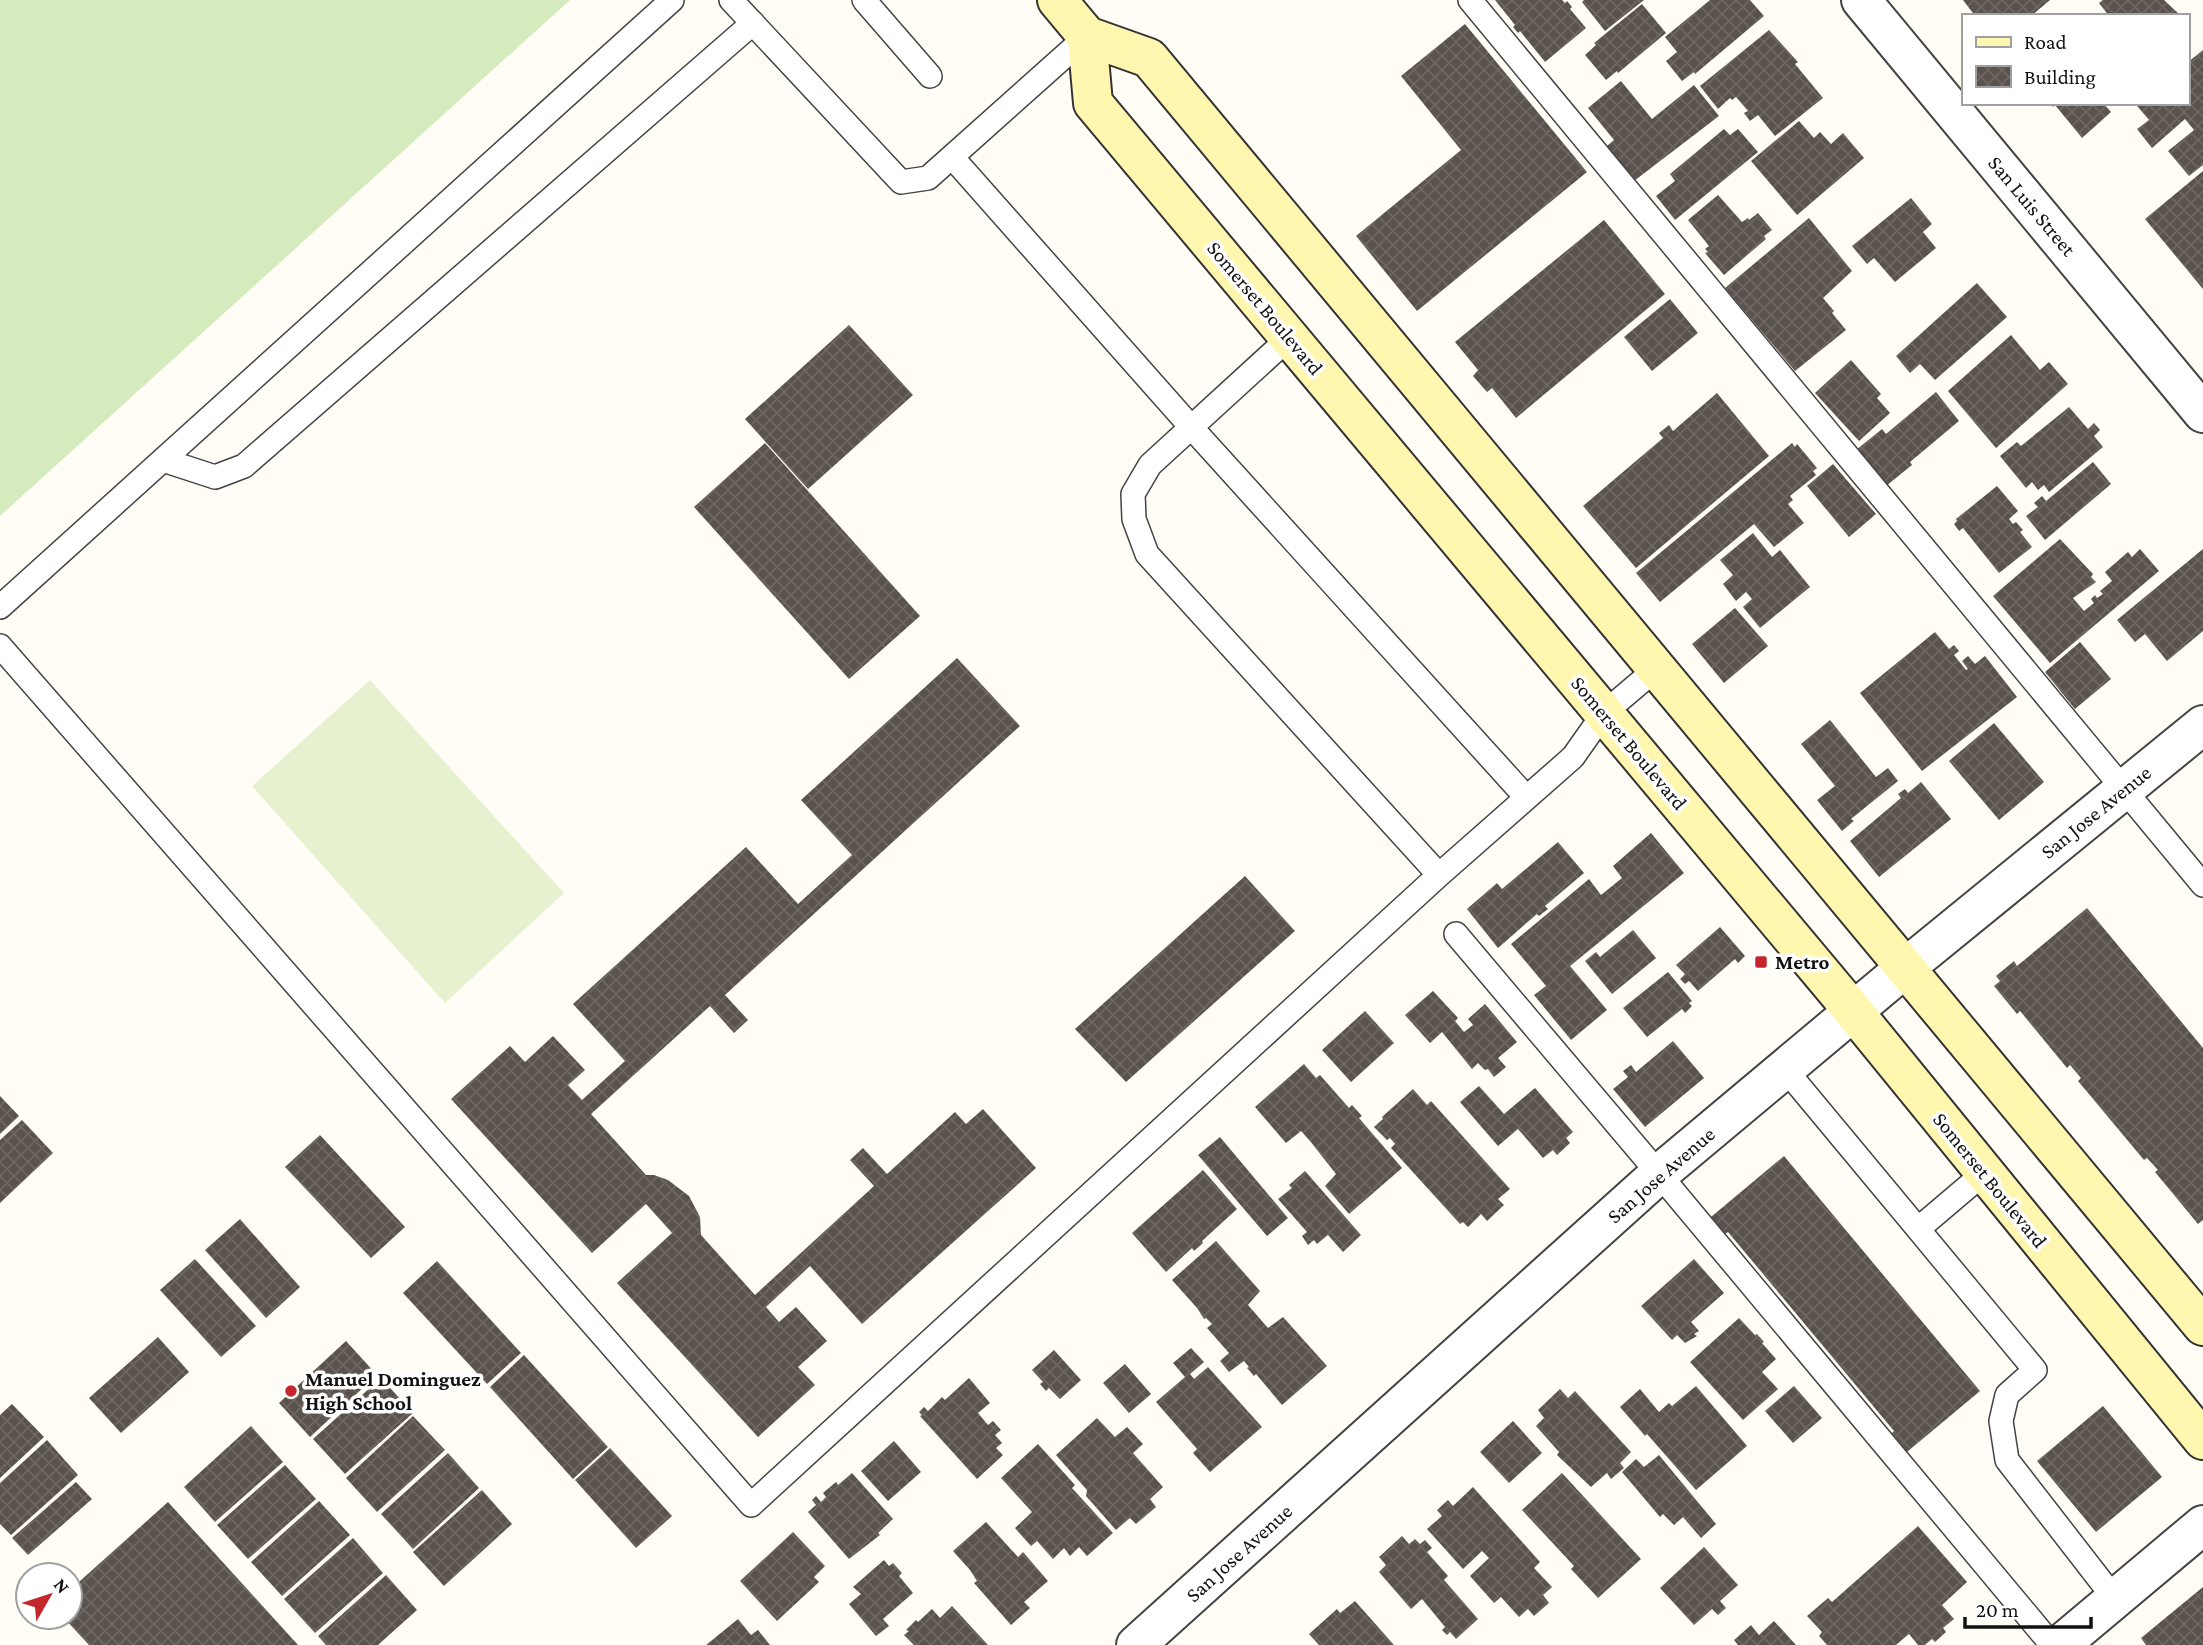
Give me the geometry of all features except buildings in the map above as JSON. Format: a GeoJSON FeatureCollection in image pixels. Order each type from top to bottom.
{"type":"FeatureCollection","features":[{"type":"Feature","properties":{"kind":"main road"},"geometry":{"type":"LineString","coordinates":[[1057,0],[1087,36],[1149,58],[2203,1326]]}},
{"type":"Feature","properties":{"kind":"main road","name":"Somerset Boulevard"},"geometry":{"type":"LineString","coordinates":[[1087,36],[1093,103],[1854,1012],[2203,1440]]}},
{"type":"Feature","properties":{"kind":"street","name":"San Luis Street"},"geometry":{"type":"LineString","coordinates":[[1861,0],[2203,413]]}},
{"type":"Feature","properties":{"kind":"street","name":"San Jose Avenue"},"geometry":{"type":"LineString","coordinates":[[1136,1645],[1659,1174],[1905,968],[2203,725]]}},
{"type":"Feature","properties":{"kind":"street"},"geometry":{"type":"LineString","coordinates":[[2060,1645],[2203,1525]]}},
{"type":"Feature","properties":{"kind":"lane"},"geometry":{"type":"LineString","coordinates":[[0,607],[672,0]]}},
{"type":"Feature","properties":{"kind":"lane"},"geometry":{"type":"LineString","coordinates":[[731,0],[901,182],[928,178],[1087,36]]}},
{"type":"Feature","properties":{"kind":"lane"},"geometry":{"type":"LineString","coordinates":[[864,0],[930,76]]}},
{"type":"Feature","properties":{"kind":"lane"},"geometry":{"type":"LineString","coordinates":[[1470,0],[2203,885]]}},
{"type":"Feature","properties":{"kind":"lane"},"geometry":{"type":"LineString","coordinates":[[163,460],[215,477],[244,466],[753,23]]}},
{"type":"Feature","properties":{"kind":"lane"},"geometry":{"type":"LineString","coordinates":[[952,157],[1191,427],[1526,797]]}},
{"type":"Feature","properties":{"kind":"lane"},"geometry":{"type":"LineString","coordinates":[[1290,337],[1150,465],[1133,494],[1134,519],[1147,554],[1439,875]]}},
{"type":"Feature","properties":{"kind":"lane"},"geometry":{"type":"LineString","coordinates":[[0,646],[751,1505],[1439,875],[1573,757],[1604,713],[1656,668]]}},
{"type":"Feature","properties":{"kind":"lane"},"geometry":{"type":"LineString","coordinates":[[1455,934],[2052,1645]]}},
{"type":"Feature","properties":{"kind":"lane"},"geometry":{"type":"LineString","coordinates":[[1785,1069],[2035,1370],[2007,1395],[2001,1421],[2007,1460],[2114,1598]]}},
{"type":"Feature","properties":{"kind":"lane"},"geometry":{"type":"LineString","coordinates":[[1918,1229],[1984,1173]]}},
{"type":"Feature","properties":{"kind":"green space"},"geometry":{"type":"Polygon","coordinates":[[[0,0],[570,0],[0,516],[0,0]]]}},
{"type":"Feature","properties":{"kind":"green space"},"geometry":{"type":"Polygon","coordinates":[[[370,680],[564,893],[445,1003],[252,786],[370,680]]]}},
{"type":"Feature","properties":{"kind":"place","name":"Metro"},"geometry":{"type":"Point","coordinates":[1761,962]}},
{"type":"Feature","properties":{"kind":"place","name":"Manuel Dominguez High School"},"geometry":{"type":"Point","coordinates":[291,1391]}}]}
